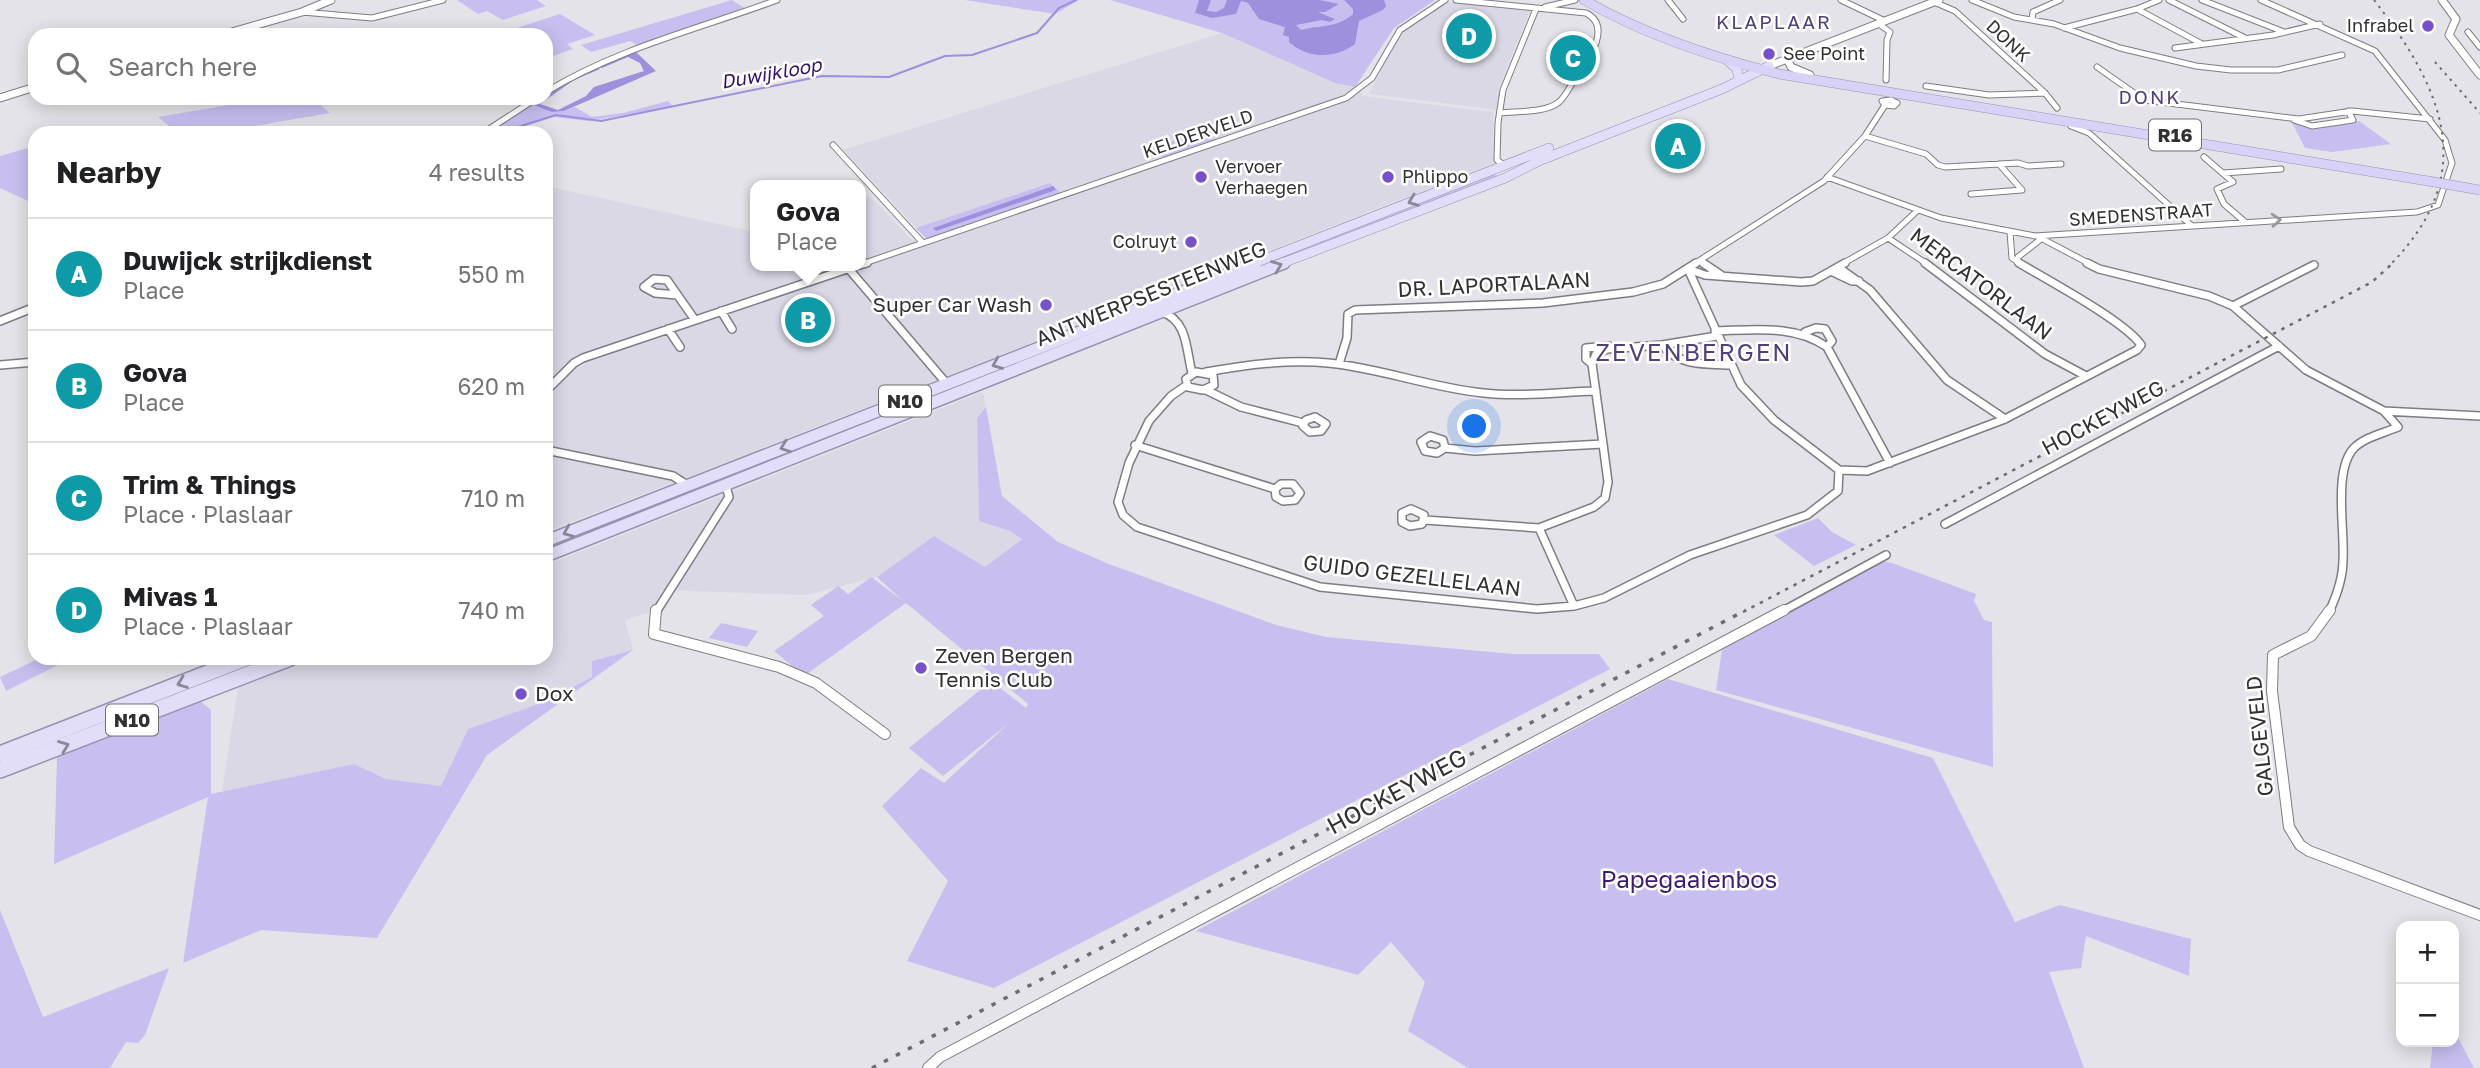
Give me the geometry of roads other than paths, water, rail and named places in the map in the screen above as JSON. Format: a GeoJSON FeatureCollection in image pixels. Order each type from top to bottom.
{"type":"FeatureCollection","features":[{"type":"Feature","properties":{"kind":"highway","name":"R16"},"geometry":{"type":"LineString","coordinates":[[1584,0],[1648,32],[1727,60],[1763,68],[2429,178],[2480,190]]}},
{"type":"Feature","properties":{"kind":"highway","name":"R16"},"geometry":{"type":"LineString","coordinates":[[1597,0],[1667,34],[1790,77],[2095,129],[2429,178],[2480,183]]}},
{"type":"Feature","properties":{"kind":"main road"},"geometry":{"type":"LineString","coordinates":[[1727,60],[1737,69],[1738,75]]}},
{"type":"Feature","properties":{"kind":"main road","name":"ANTWERPSESTEENWEG"},"geometry":{"type":"LineString","coordinates":[[553,553],[1156,312],[1174,309],[1504,178],[1605,131],[1738,75],[1763,68]]}},
{"type":"Feature","properties":{"kind":"main road","name":"ANTWERPSESTEENWEG"},"geometry":{"type":"LineString","coordinates":[[553,538],[1493,169],[1748,78],[1763,68]]}},
{"type":"Feature","properties":{"kind":"main road"},"geometry":{"type":"LineString","coordinates":[[1748,78],[1790,77]]}},
{"type":"Feature","properties":{"kind":"main road"},"geometry":{"type":"LineString","coordinates":[[1493,169],[1505,170],[1504,178]]}},
{"type":"Feature","properties":{"kind":"main road"},"geometry":{"type":"LineString","coordinates":[[724,487],[711,486],[709,481],[726,469]]}},
{"type":"Feature","properties":{"kind":"main road","name":"N10"},"geometry":{"type":"LineString","coordinates":[[580,542],[633,516],[685,496],[689,490],[687,485]]}},
{"type":"Feature","properties":{"kind":"main road","name":"N10"},"geometry":{"type":"LineString","coordinates":[[0,754],[228,665]]}},
{"type":"Feature","properties":{"kind":"main road","name":"N10"},"geometry":{"type":"LineString","coordinates":[[0,769],[272,665]]}},
{"type":"Feature","properties":{"kind":"street"},"geometry":{"type":"LineString","coordinates":[[246,28],[302,12],[331,0]]}},
{"type":"Feature","properties":{"kind":"street"},"geometry":{"type":"LineString","coordinates":[[302,12],[372,18],[443,0]]}},
{"type":"Feature","properties":{"kind":"street"},"geometry":{"type":"LineString","coordinates":[[553,88],[571,76],[616,56],[777,0]]}},
{"type":"Feature","properties":{"kind":"street","name":"KELDERVELD"},"geometry":{"type":"LineString","coordinates":[[866,262],[1346,98],[1363,90],[1371,81],[1399,31],[1445,0]]}},
{"type":"Feature","properties":{"kind":"street"},"geometry":{"type":"LineString","coordinates":[[1456,0],[1592,16],[1597,27],[1596,48],[1559,102],[1543,108],[1500,114]]}},
{"type":"Feature","properties":{"kind":"street"},"geometry":{"type":"LineString","coordinates":[[1536,9],[1576,0]]}},
{"type":"Feature","properties":{"kind":"street"},"geometry":{"type":"LineString","coordinates":[[1668,0],[1684,19]]}},
{"type":"Feature","properties":{"kind":"street"},"geometry":{"type":"LineString","coordinates":[[1840,0],[1882,22],[1890,32],[1887,40],[1886,80]]}},
{"type":"Feature","properties":{"kind":"street"},"geometry":{"type":"LineString","coordinates":[[1972,0],[2014,17],[2064,28],[2151,57],[2225,70],[2278,70],[2342,55]]}},
{"type":"Feature","properties":{"kind":"street"},"geometry":{"type":"LineString","coordinates":[[2032,19],[2033,12],[2060,0]]}},
{"type":"Feature","properties":{"kind":"street"},"geometry":{"type":"LineString","coordinates":[[2064,28],[2137,9],[2159,0]]}},
{"type":"Feature","properties":{"kind":"street"},"geometry":{"type":"LineString","coordinates":[[2169,0],[2245,38]]}},
{"type":"Feature","properties":{"kind":"street"},"geometry":{"type":"LineString","coordinates":[[2202,0],[2284,32]]}},
{"type":"Feature","properties":{"kind":"street"},"geometry":{"type":"LineString","coordinates":[[2261,0],[2320,24],[2375,51],[2430,119]]}},
{"type":"Feature","properties":{"kind":"street"},"geometry":{"type":"LineString","coordinates":[[2442,0],[2456,19],[2449,35],[2480,75]]}},
{"type":"Feature","properties":{"kind":"street","name":"ANTWERPSESTEENWEG"},"geometry":{"type":"LineString","coordinates":[[1763,68],[1936,1]]}},
{"type":"Feature","properties":{"kind":"street","name":"DONK"},"geometry":{"type":"LineString","coordinates":[[1936,1],[1955,11],[2045,93],[2057,108]]}},
{"type":"Feature","properties":{"kind":"street"},"geometry":{"type":"LineString","coordinates":[[2190,11],[2212,4]]}},
{"type":"Feature","properties":{"kind":"street"},"geometry":{"type":"LineString","coordinates":[[1504,166],[1497,160],[1503,90],[1536,9]]}},
{"type":"Feature","properties":{"kind":"street"},"geometry":{"type":"LineString","coordinates":[[2137,9],[2202,44]]}},
{"type":"Feature","properties":{"kind":"street"},"geometry":{"type":"LineString","coordinates":[[2175,48],[2320,24]]}},
{"type":"Feature","properties":{"kind":"street"},"geometry":{"type":"LineString","coordinates":[[2468,32],[2480,47]]}},
{"type":"Feature","properties":{"kind":"street"},"geometry":{"type":"LineString","coordinates":[[1787,59],[1791,67],[1810,75]]}},
{"type":"Feature","properties":{"kind":"street"},"geometry":{"type":"LineString","coordinates":[[2097,67],[2142,99],[2288,117],[2318,126],[2353,120],[2348,111],[2430,119]]}},
{"type":"Feature","properties":{"kind":"street"},"geometry":{"type":"LineString","coordinates":[[1926,86],[1989,96],[2045,93]]}},
{"type":"Feature","properties":{"kind":"street"},"geometry":{"type":"LineString","coordinates":[[0,98],[28,89]]}},
{"type":"Feature","properties":{"kind":"street"},"geometry":{"type":"LineString","coordinates":[[494,126],[526,105]]}},
{"type":"Feature","properties":{"kind":"street","name":"DR. LAPORTALAAN"},"geometry":{"type":"LineString","coordinates":[[1339,364],[1347,338],[1348,314],[1354,310],[1543,303],[1642,291],[1673,279],[1827,177],[1865,136],[1885,105]]}},
{"type":"Feature","properties":{"kind":"street"},"geometry":{"type":"LineString","coordinates":[[2075,118],[2095,129],[2097,140]]}},
{"type":"Feature","properties":{"kind":"street","name":"SMEDENSTRAAT"},"geometry":{"type":"LineString","coordinates":[[1827,177],[1955,222],[2039,237],[2423,211],[2438,205],[2448,182],[2452,163],[2441,131],[2430,119]]}},
{"type":"Feature","properties":{"kind":"street"},"geometry":{"type":"LineString","coordinates":[[2056,121],[2081,128],[2097,140],[2192,226]]}},
{"type":"Feature","properties":{"kind":"street"},"geometry":{"type":"LineString","coordinates":[[1865,136],[1926,154],[1938,165],[1945,167],[2061,164]]}},
{"type":"Feature","properties":{"kind":"street"},"geometry":{"type":"LineString","coordinates":[[833,145],[865,180]]}},
{"type":"Feature","properties":{"kind":"street"},"geometry":{"type":"LineString","coordinates":[[2204,157],[2233,182],[2231,185],[2217,187],[2224,204],[2245,222]]}},
{"type":"Feature","properties":{"kind":"street"},"geometry":{"type":"LineString","coordinates":[[1971,194],[2022,190],[1999,164]]}},
{"type":"Feature","properties":{"kind":"street"},"geometry":{"type":"LineString","coordinates":[[2223,173],[2281,169]]}},
{"type":"Feature","properties":{"kind":"street"},"geometry":{"type":"LineString","coordinates":[[866,181],[923,243]]}},
{"type":"Feature","properties":{"kind":"street"},"geometry":{"type":"LineString","coordinates":[[1688,269],[1698,274],[1806,282],[1835,269],[1888,238],[1918,210]]}},
{"type":"Feature","properties":{"kind":"street"},"geometry":{"type":"LineString","coordinates":[[1688,269],[1730,365],[1745,391],[1767,414],[1839,470],[1867,471],[2005,419],[2137,350],[2141,345],[2137,339],[2103,315],[2012,258],[2010,232]]}},
{"type":"Feature","properties":{"kind":"street"},"geometry":{"type":"LineString","coordinates":[[2017,262],[2018,257],[2039,237],[2099,270],[2209,296],[2234,306],[2313,375],[2384,411],[2480,416]]}},
{"type":"Feature","properties":{"kind":"street","name":"MERCATORLAAN"},"geometry":{"type":"LineString","coordinates":[[1888,238],[1900,244],[2082,378]]}},
{"type":"Feature","properties":{"kind":"street"},"geometry":{"type":"LineString","coordinates":[[1700,261],[1723,276]]}},
{"type":"Feature","properties":{"kind":"street"},"geometry":{"type":"LineString","coordinates":[[2234,306],[2314,265]]}},
{"type":"Feature","properties":{"kind":"street"},"geometry":{"type":"LineString","coordinates":[[1835,269],[1870,290],[1947,380],[2005,419]]}},
{"type":"Feature","properties":{"kind":"street","name":"KELDERVELD"},"geometry":{"type":"LineString","coordinates":[[553,384],[574,363],[840,271]]}},
{"type":"Feature","properties":{"kind":"street"},"geometry":{"type":"LineString","coordinates":[[859,271],[947,384]]}},
{"type":"Feature","properties":{"kind":"street"},"geometry":{"type":"LineString","coordinates":[[1673,279],[1694,281]]}},
{"type":"Feature","properties":{"kind":"street"},"geometry":{"type":"LineString","coordinates":[[677,295],[695,320]]}},
{"type":"Feature","properties":{"kind":"street"},"geometry":{"type":"LineString","coordinates":[[1174,309],[1185,337],[1192,373],[1292,362],[1339,364],[1483,393],[1596,390]]}},
{"type":"Feature","properties":{"kind":"street"},"geometry":{"type":"LineString","coordinates":[[0,321],[28,310]]}},
{"type":"Feature","properties":{"kind":"street"},"geometry":{"type":"LineString","coordinates":[[721,311],[732,329]]}},
{"type":"Feature","properties":{"kind":"street"},"geometry":{"type":"LineString","coordinates":[[1425,520],[1539,528],[1594,507],[1605,498],[1608,491],[1592,364],[1596,354],[1615,348],[1661,345],[1716,334],[1803,332],[1816,328],[1825,329],[1832,341],[1828,346]]}},
{"type":"Feature","properties":{"kind":"street"},"geometry":{"type":"LineString","coordinates":[[668,329],[680,347]]}},
{"type":"Feature","properties":{"kind":"street"},"geometry":{"type":"LineString","coordinates":[[1803,332],[1828,346],[1890,463]]}},
{"type":"Feature","properties":{"kind":"street"},"geometry":{"type":"LineString","coordinates":[[1661,345],[1667,354],[1679,360],[1730,365]]}},
{"type":"Feature","properties":{"kind":"street","name":"HOCKEYWEG"},"geometry":{"type":"LineString","coordinates":[[1945,524],[2279,346]]}},
{"type":"Feature","properties":{"kind":"street"},"geometry":{"type":"LineString","coordinates":[[0,365],[28,363]]}},
{"type":"Feature","properties":{"kind":"street"},"geometry":{"type":"LineString","coordinates":[[1187,385],[1193,390],[1206,390],[1214,385],[1216,380],[1206,372]]}},
{"type":"Feature","properties":{"kind":"street","name":"GUIDO GEZELLELAAN"},"geometry":{"type":"LineString","coordinates":[[1192,373],[1186,379],[1187,385],[1171,396],[1157,411],[1139,434],[1135,445],[1117,504],[1123,517],[1137,527],[1320,587],[1537,609],[1574,606]]}},
{"type":"Feature","properties":{"kind":"street"},"geometry":{"type":"LineString","coordinates":[[1206,390],[1217,398],[1267,415],[1303,423]]}},
{"type":"Feature","properties":{"kind":"street","name":"GALGEVELD"},"geometry":{"type":"LineString","coordinates":[[2384,411],[2398,427],[2353,449],[2341,475],[2344,516],[2343,573],[2333,605],[2314,634],[2273,655],[2272,691],[2289,827],[2300,845],[2309,851],[2480,915]]}},
{"type":"Feature","properties":{"kind":"street"},"geometry":{"type":"LineString","coordinates":[[1445,448],[1475,451],[1603,444]]}},
{"type":"Feature","properties":{"kind":"street"},"geometry":{"type":"LineString","coordinates":[[1135,445],[1275,489]]}},
{"type":"Feature","properties":{"kind":"street"},"geometry":{"type":"LineString","coordinates":[[553,451],[673,476],[687,485]]}},
{"type":"Feature","properties":{"kind":"street"},"geometry":{"type":"LineString","coordinates":[[1539,528],[1574,606],[1604,598],[1665,566],[1716,544],[1807,515],[1838,491],[1839,470]]}},
{"type":"Feature","properties":{"kind":"street"},"geometry":{"type":"LineString","coordinates":[[724,487],[729,497],[657,606],[654,634],[779,667],[816,683],[885,734]]}},
{"type":"Feature","properties":{"kind":"street","name":"HOCKEYWEG"},"geometry":{"type":"LineString","coordinates":[[928,1068],[940,1057],[1886,555]]}},
{"type":"Feature","properties":{"kind":"waterway","name":"Duwijkloop"},"geometry":{"type":"LineString","coordinates":[[521,126],[556,115],[601,121],[822,76],[889,77],[945,56],[972,55],[1037,33],[1059,8],[1076,0]]}},
{"type":"Feature","properties":{"kind":"railway"},"geometry":{"type":"LineString","coordinates":[[2374,0],[2418,66],[2433,99],[2442,131],[2443,164],[2436,197],[2419,230],[2391,264]]}},
{"type":"Feature","properties":{"kind":"railway"},"geometry":{"type":"LineString","coordinates":[[2435,62],[2480,113]]}},
{"type":"Feature","properties":{"kind":"railway"},"geometry":{"type":"LineString","coordinates":[[1743,612],[2372,282],[2393,263]]}},
{"type":"Feature","properties":{"kind":"railway"},"geometry":{"type":"LineString","coordinates":[[872,1068],[1746,610]]}},
{"type":"Feature","properties":{"kind":"place","name":"Infrabel"},"geometry":{"type":"Point","coordinates":[2428,26]}},
{"type":"Feature","properties":{"kind":"place","name":"Mivas 1"},"geometry":{"type":"Point","coordinates":[1469,36]}},
{"type":"Feature","properties":{"kind":"place","name":"See Point"},"geometry":{"type":"Point","coordinates":[1769,54]}},
{"type":"Feature","properties":{"kind":"place","name":"Trim & Things"},"geometry":{"type":"Point","coordinates":[1573,58]}},
{"type":"Feature","properties":{"kind":"place","name":"Duwijck strijkdienst"},"geometry":{"type":"Point","coordinates":[1678,146]}},
{"type":"Feature","properties":{"kind":"place","name":"Vervoer Verhaegen"},"geometry":{"type":"Point","coordinates":[1201,177]}},
{"type":"Feature","properties":{"kind":"place","name":"Phlippo"},"geometry":{"type":"Point","coordinates":[1388,177]}},
{"type":"Feature","properties":{"kind":"place","name":"Colruyt"},"geometry":{"type":"Point","coordinates":[1191,242]}},
{"type":"Feature","properties":{"kind":"place","name":"Super Car Wash"},"geometry":{"type":"Point","coordinates":[1046,305]}},
{"type":"Feature","properties":{"kind":"place","name":"Gova"},"geometry":{"type":"Point","coordinates":[808,320]}},
{"type":"Feature","properties":{"kind":"place","name":"Zeven Bergen Tennis Club"},"geometry":{"type":"Point","coordinates":[921,668]}},
{"type":"Feature","properties":{"kind":"place","name":"Dox"},"geometry":{"type":"Point","coordinates":[521,694]}},
{"type":"Feature","properties":{"kind":"district","name":"KLAPLAAR"},"geometry":{"type":"Point","coordinates":[1774,22]}},
{"type":"Feature","properties":{"kind":"district","name":"DONK"},"geometry":{"type":"Point","coordinates":[2150,97]}},
{"type":"Feature","properties":{"kind":"district","name":"ZEVENBERGEN"},"geometry":{"type":"Point","coordinates":[1694,353]}},
{"type":"Feature","properties":{"kind":"park label","name":"Papegaaienbos"},"geometry":{"type":"Point","coordinates":[1689,880]}}]}
